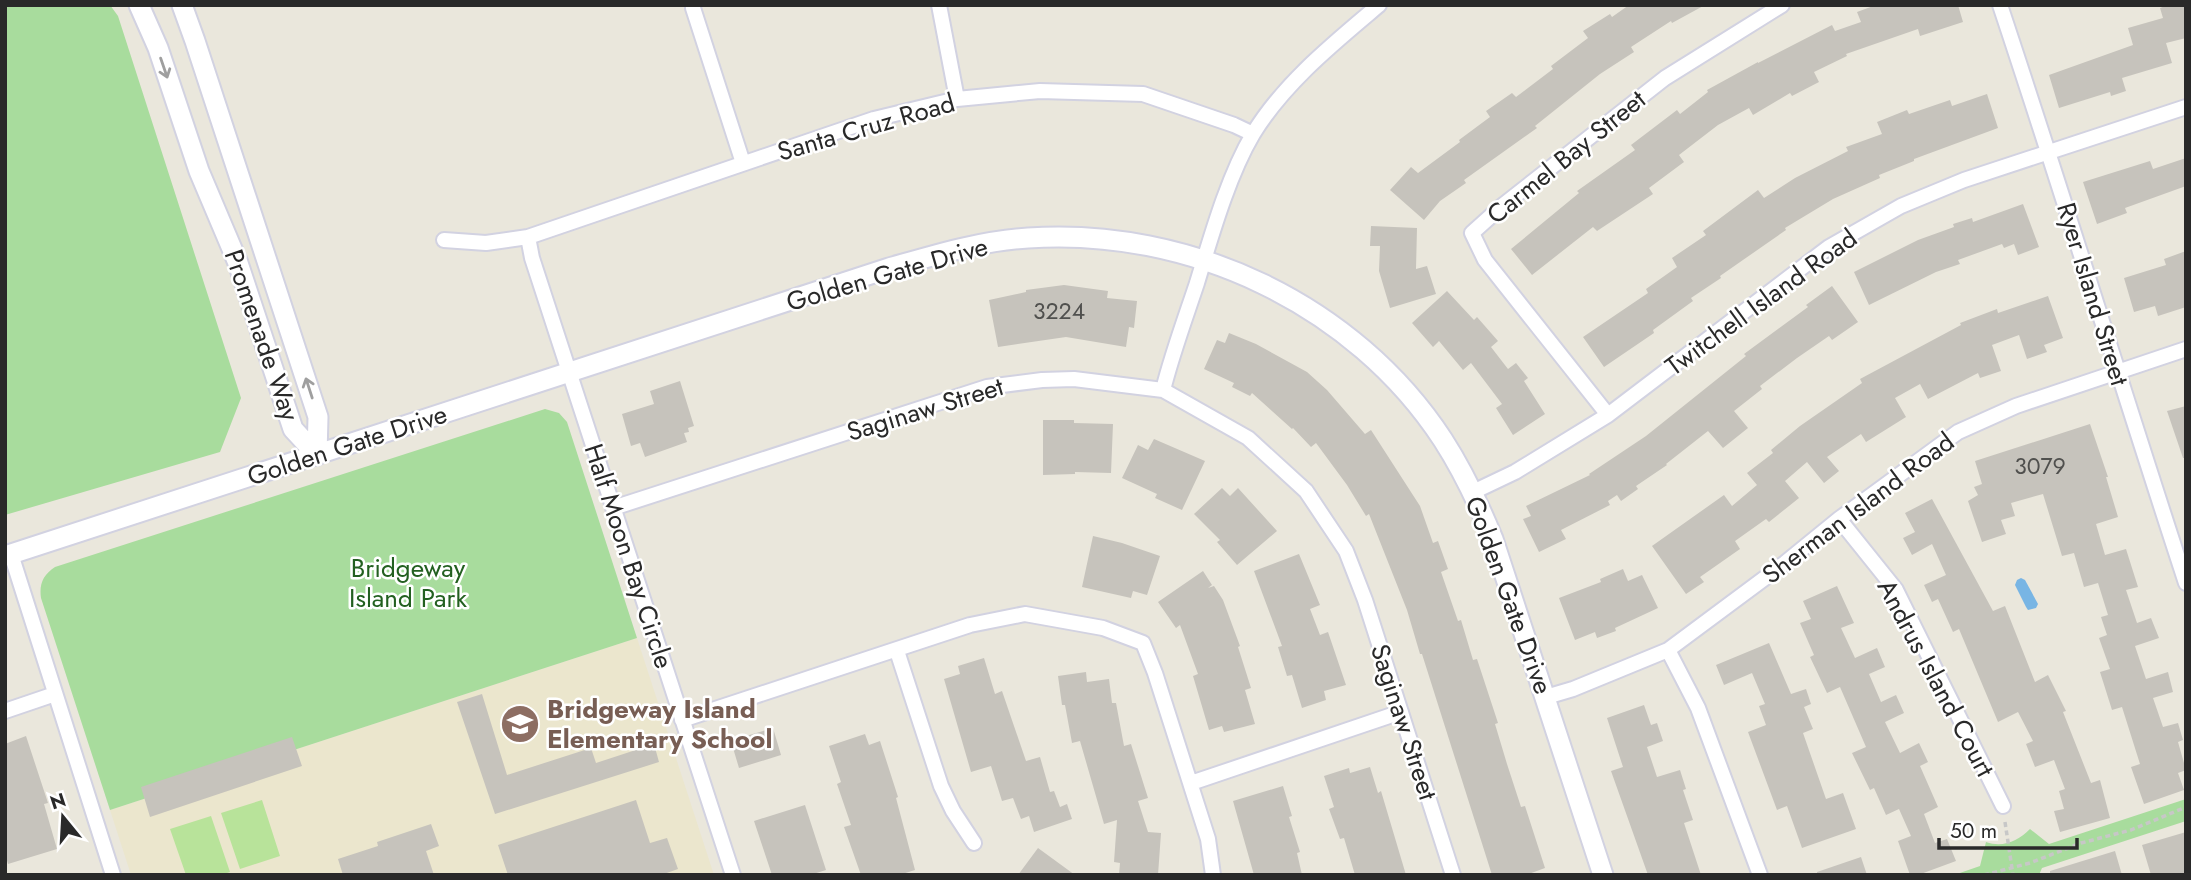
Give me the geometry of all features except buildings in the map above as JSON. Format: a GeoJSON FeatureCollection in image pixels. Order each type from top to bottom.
{"type":"FeatureCollection","features":[{"type":"Feature","properties":{"kind":"street","name":"Promenade Way"},"geometry":{"type":"LineString","coordinates":[[139,5],[158,48],[199,171],[239,263],[293,429],[317,455]]}},
{"type":"Feature","properties":{"kind":"street","name":"Promenade Way"},"geometry":{"type":"LineString","coordinates":[[182,5],[318,416],[317,455]]}},
{"type":"Feature","properties":{"kind":"street"},"geometry":{"type":"LineString","coordinates":[[939,5],[957,99]]}},
{"type":"Feature","properties":{"kind":"street"},"geometry":{"type":"LineString","coordinates":[[1163,390],[1204,260],[1234,175],[1253,134],[1282,95],[1315,61],[1379,5]]}},
{"type":"Feature","properties":{"kind":"street","name":"Carmel Bay Street"},"geometry":{"type":"LineString","coordinates":[[1608,415],[1485,260],[1472,233],[1502,206],[1665,78],[1782,5]]}},
{"type":"Feature","properties":{"kind":"street","name":"Ryer Island Street"},"geometry":{"type":"LineString","coordinates":[[2000,5],[2186,583]]}},
{"type":"Feature","properties":{"kind":"street"},"geometry":{"type":"LineString","coordinates":[[693,8],[743,163]]}},
{"type":"Feature","properties":{"kind":"street","name":"Santa Cruz Road"},"geometry":{"type":"LineString","coordinates":[[444,240],[486,243],[528,237],[874,119],[957,99],[1040,91],[1143,94],[1253,134]]}},
{"type":"Feature","properties":{"kind":"street","name":"Twitchell Island Road"},"geometry":{"type":"LineString","coordinates":[[1473,492],[1515,472],[1608,415],[1829,247],[1901,205],[1964,180],[2186,107]]}},
{"type":"Feature","properties":{"kind":"street","name":"Half Moon Bay Circle"},"geometry":{"type":"LineString","coordinates":[[528,237],[532,258],[733,875]]}},
{"type":"Feature","properties":{"kind":"street","name":"Golden Gate Drive"},"geometry":{"type":"LineString","coordinates":[[8,555],[954,249],[1039,237],[1096,238],[1138,243],[1204,260],[1278,291],[1360,347],[1390,375],[1430,422],[1473,492],[1493,539],[1603,875]]}},
{"type":"Feature","properties":{"kind":"street","name":"Sherman Island Road"},"geometry":{"type":"LineString","coordinates":[[1546,697],[1573,689],[1668,650],[1958,432],[2016,406],[2186,348]]}},
{"type":"Feature","properties":{"kind":"street","name":"Saginaw Street"},"geometry":{"type":"LineString","coordinates":[[613,508],[987,387],[1074,379],[1163,390],[1248,438],[1306,491],[1346,551],[1453,875]]}},
{"type":"Feature","properties":{"kind":"street","name":"Andrus Island Court"},"geometry":{"type":"LineString","coordinates":[[1839,519],[1896,590],[2003,806]]}},
{"type":"Feature","properties":{"kind":"street"},"geometry":{"type":"LineString","coordinates":[[8,555],[113,875]]}},
{"type":"Feature","properties":{"kind":"street"},"geometry":{"type":"LineString","coordinates":[[682,720],[970,625],[1025,614],[1104,628],[1143,643],[1208,839],[1213,875]]}},
{"type":"Feature","properties":{"kind":"street"},"geometry":{"type":"LineString","coordinates":[[1668,650],[1698,708],[1760,875]]}},
{"type":"Feature","properties":{"kind":"street"},"geometry":{"type":"LineString","coordinates":[[897,651],[941,786],[953,811],[974,843]]}},
{"type":"Feature","properties":{"kind":"street"},"geometry":{"type":"LineString","coordinates":[[5,711],[55,694]]}},
{"type":"Feature","properties":{"kind":"street"},"geometry":{"type":"LineString","coordinates":[[1191,783],[1401,712]]}},
{"type":"Feature","properties":{"kind":"path"},"geometry":{"type":"LineString","coordinates":[[2003,806],[2013,875]]}},
{"type":"Feature","properties":{"kind":"path"},"geometry":{"type":"LineString","coordinates":[[1983,875],[2054,855],[2081,843],[2131,831],[2186,807]]}},
{"type":"Feature","properties":{"kind":"shaded area","name":"Bridgeway Island Elementary School"},"geometry":{"type":"Polygon","coordinates":[[[637,638],[714,875],[131,875],[110,810],[637,638]]]}},
{"type":"Feature","properties":{"kind":"green space"},"geometry":{"type":"Polygon","coordinates":[[[5,5],[110,5],[118,16],[241,398],[220,452],[5,515],[5,5]]]}},
{"type":"Feature","properties":{"kind":"green space","name":"Bridgeway Island Park"},"geometry":{"type":"Polygon","coordinates":[[[545,409],[559,413],[567,422],[637,638],[110,810],[41,598],[43,580],[51,570],[545,409]]]}},
{"type":"Feature","properties":{"kind":"green space"},"geometry":{"type":"Polygon","coordinates":[[[2186,799],[2186,821],[2042,868],[2039,875],[1954,875],[1980,866],[1986,842],[2010,842],[2030,829],[2049,844],[2186,799]]]}},
{"type":"Feature","properties":{"kind":"green space"},"geometry":{"type":"Polygon","coordinates":[[[262,800],[280,856],[240,869],[221,813],[262,800]]]}},
{"type":"Feature","properties":{"kind":"green space"},"geometry":{"type":"Polygon","coordinates":[[[211,816],[230,872],[221,875],[186,875],[170,829],[211,816]]]}},
{"type":"Feature","properties":{"kind":"water"},"geometry":{"type":"Polygon","coordinates":[[[2021,578],[2025,580],[2038,604],[2036,608],[2028,610],[2015,585],[2021,578]]]}},
{"type":"Feature","properties":{"kind":"place","name":"Bridgeway Island Elementary School"},"geometry":{"type":"Point","coordinates":[520,724]}}]}
